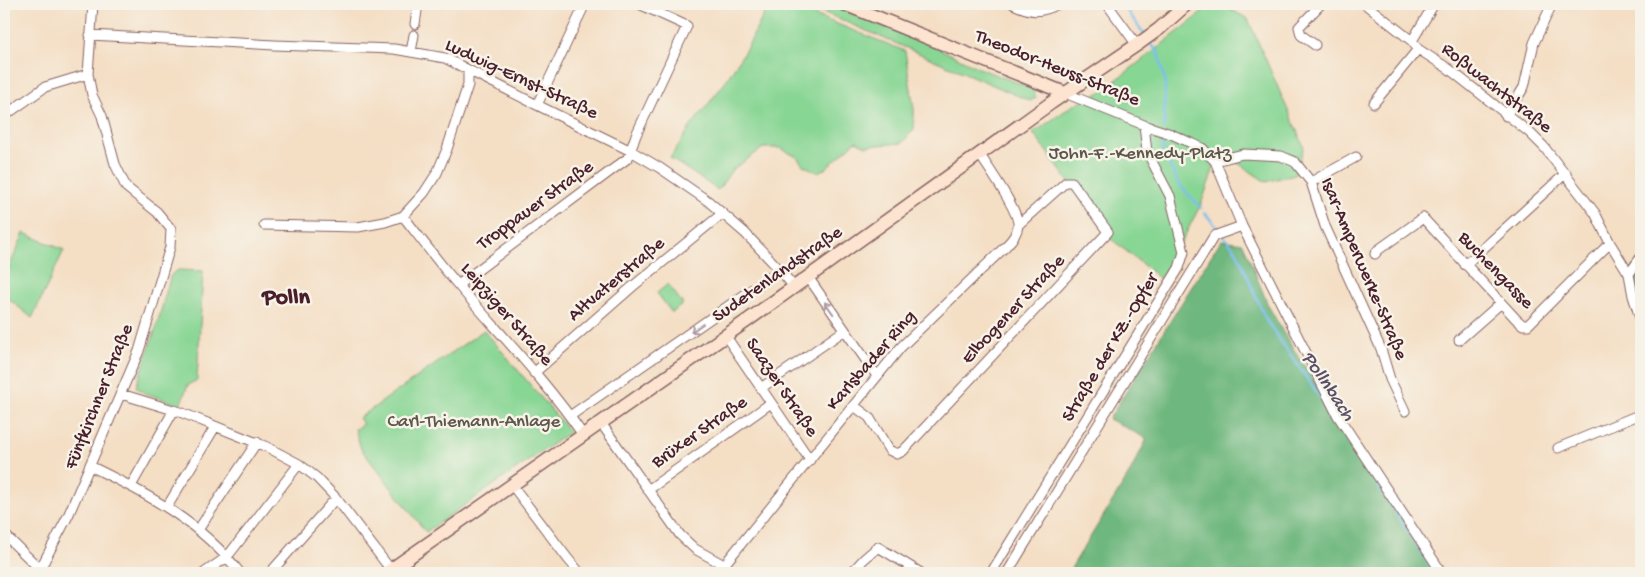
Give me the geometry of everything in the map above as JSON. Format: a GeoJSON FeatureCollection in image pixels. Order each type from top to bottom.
{"type":"FeatureCollection","features":[{"type":"Feature","properties":{"kind":"street"},"geometry":{"type":"LineString","coordinates":[[4,116],[45,87],[88,74],[93,4]]}},
{"type":"Feature","properties":{"kind":"street"},"geometry":{"type":"LineString","coordinates":[[416,24],[418,4]]}},
{"type":"Feature","properties":{"kind":"street"},"geometry":{"type":"LineString","coordinates":[[536,106],[585,4]]}},
{"type":"Feature","properties":{"kind":"street"},"geometry":{"type":"LineString","coordinates":[[631,151],[636,135],[687,26],[639,4]]}},
{"type":"Feature","properties":{"kind":"street","name":"Theodor-Heuss-Straße"},"geometry":{"type":"LineString","coordinates":[[844,4],[1144,125],[1171,134],[1202,148],[1216,160]]}},
{"type":"Feature","properties":{"kind":"street"},"geometry":{"type":"LineString","coordinates":[[1013,4],[1037,11],[1049,9],[1058,4]]}},
{"type":"Feature","properties":{"kind":"street"},"geometry":{"type":"LineString","coordinates":[[1107,4],[1139,43]]}},
{"type":"Feature","properties":{"kind":"street","name":"Sudetenlandstraße"},"geometry":{"type":"LineString","coordinates":[[389,572],[725,336],[1065,93],[1152,34],[1187,4]]}},
{"type":"Feature","properties":{"kind":"street"},"geometry":{"type":"LineString","coordinates":[[1315,45],[1301,35],[1299,27],[1320,4]]}},
{"type":"Feature","properties":{"kind":"street","name":"Roßwachtstraße"},"geometry":{"type":"LineString","coordinates":[[1365,4],[1412,41],[1418,49],[1449,69],[1544,147],[1566,173],[1595,213],[1628,274],[1641,321]]}},
{"type":"Feature","properties":{"kind":"street"},"geometry":{"type":"LineString","coordinates":[[1412,41],[1434,4]]}},
{"type":"Feature","properties":{"kind":"street"},"geometry":{"type":"LineString","coordinates":[[1506,116],[1524,87],[1534,43],[1552,4]]}},
{"type":"Feature","properties":{"kind":"street","name":"Ludwig-Ernst-Straße"},"geometry":{"type":"LineString","coordinates":[[90,35],[274,45],[394,49],[445,58],[536,106],[631,151],[688,187],[745,232],[794,287]]}},
{"type":"Feature","properties":{"kind":"street"},"geometry":{"type":"LineString","coordinates":[[411,52],[414,35]]}},
{"type":"Feature","properties":{"kind":"street"},"geometry":{"type":"LineString","coordinates":[[1374,103],[1418,49]]}},
{"type":"Feature","properties":{"kind":"street"},"geometry":{"type":"LineString","coordinates":[[264,225],[358,227],[385,222],[403,216],[424,193],[437,173],[468,85],[468,70]]}},
{"type":"Feature","properties":{"kind":"street","name":"Fünfkirchner Straße"},"geometry":{"type":"LineString","coordinates":[[41,572],[66,521],[139,351],[170,247],[171,229],[158,212],[126,187],[115,164],[102,116],[92,95],[88,74]]}},
{"type":"Feature","properties":{"kind":"street","name":"Straße der KZ.-Opfer"},"geometry":{"type":"LineString","coordinates":[[991,573],[1178,268],[1184,252],[1170,196],[1147,152],[1144,125]]}},
{"type":"Feature","properties":{"kind":"street","name":"Troppauer Straße"},"geometry":{"type":"LineString","coordinates":[[458,284],[628,158],[631,151]]}},
{"type":"Feature","properties":{"kind":"street","name":"Isar-Amperwerke-Straße"},"geometry":{"type":"LineString","coordinates":[[1216,160],[1243,154],[1281,156],[1295,162],[1311,182],[1325,226],[1381,349],[1390,379],[1405,411]]}},
{"type":"Feature","properties":{"kind":"street"},"geometry":{"type":"LineString","coordinates":[[980,155],[1017,218],[1018,226]]}},
{"type":"Feature","properties":{"kind":"street"},"geometry":{"type":"LineString","coordinates":[[1311,182],[1356,157]]}},
{"type":"Feature","properties":{"kind":"street"},"geometry":{"type":"LineString","coordinates":[[1216,160],[1242,226],[1338,416],[1442,573]]}},
{"type":"Feature","properties":{"kind":"street"},"geometry":{"type":"LineString","coordinates":[[1465,265],[1566,173]]}},
{"type":"Feature","properties":{"kind":"street","name":"Elbogener Straße"},"geometry":{"type":"LineString","coordinates":[[854,406],[869,417],[889,450],[897,454],[903,451],[1054,292],[1108,232],[1072,182],[1066,182],[1018,226]]}},
{"type":"Feature","properties":{"kind":"street","name":"Altvaterstraße"},"geometry":{"type":"LineString","coordinates":[[534,373],[632,287],[723,213]]}},
{"type":"Feature","properties":{"kind":"street","name":"Leipziger Straße"},"geometry":{"type":"LineString","coordinates":[[403,216],[584,435]]}},
{"type":"Feature","properties":{"kind":"street","name":"Buchengasse"},"geometry":{"type":"LineString","coordinates":[[1375,254],[1423,218],[1517,320],[1523,325],[1528,325],[1610,243]]}},
{"type":"Feature","properties":{"kind":"street","name":"Karlsbader Ring"},"geometry":{"type":"LineString","coordinates":[[601,423],[687,542],[722,569],[901,347],[1011,241],[1018,226]]}},
{"type":"Feature","properties":{"kind":"street"},"geometry":{"type":"LineString","coordinates":[[1007,573],[1214,236],[1242,226]]}},
{"type":"Feature","properties":{"kind":"street"},"geometry":{"type":"LineString","coordinates":[[1628,274],[1641,257]]}},
{"type":"Feature","properties":{"kind":"street","name":"Sudetenlandstraße"},"geometry":{"type":"LineString","coordinates":[[570,416],[780,270]]}},
{"type":"Feature","properties":{"kind":"street"},"geometry":{"type":"LineString","coordinates":[[808,277],[877,376]]}},
{"type":"Feature","properties":{"kind":"street"},"geometry":{"type":"LineString","coordinates":[[1459,340],[1501,303]]}},
{"type":"Feature","properties":{"kind":"street"},"geometry":{"type":"LineString","coordinates":[[761,388],[845,330]]}},
{"type":"Feature","properties":{"kind":"street","name":"Saazer Straße"},"geometry":{"type":"LineString","coordinates":[[725,336],[810,460]]}},
{"type":"Feature","properties":{"kind":"street"},"geometry":{"type":"LineString","coordinates":[[121,394],[174,410],[257,442],[299,464],[317,478],[336,498],[389,572]]}},
{"type":"Feature","properties":{"kind":"street","name":"Brüxer Straße"},"geometry":{"type":"LineString","coordinates":[[648,490],[771,404]]}},
{"type":"Feature","properties":{"kind":"street"},"geometry":{"type":"LineString","coordinates":[[131,486],[174,410]]}},
{"type":"Feature","properties":{"kind":"street"},"geometry":{"type":"LineString","coordinates":[[1558,448],[1641,414]]}},
{"type":"Feature","properties":{"kind":"street"},"geometry":{"type":"LineString","coordinates":[[167,507],[215,427]]}},
{"type":"Feature","properties":{"kind":"street"},"geometry":{"type":"LineString","coordinates":[[198,530],[257,442]]}},
{"type":"Feature","properties":{"kind":"street"},"geometry":{"type":"LineString","coordinates":[[204,573],[227,557],[299,464]]}},
{"type":"Feature","properties":{"kind":"street"},"geometry":{"type":"LineString","coordinates":[[90,466],[131,486],[167,507],[198,530],[227,557],[240,573]]}},
{"type":"Feature","properties":{"kind":"street"},"geometry":{"type":"LineString","coordinates":[[512,485],[580,573]]}},
{"type":"Feature","properties":{"kind":"street"},"geometry":{"type":"LineString","coordinates":[[270,573],[336,498]]}},
{"type":"Feature","properties":{"kind":"street"},"geometry":{"type":"LineString","coordinates":[[4,534],[41,572]]}},
{"type":"Feature","properties":{"kind":"street"},"geometry":{"type":"LineString","coordinates":[[851,573],[878,547],[921,573]]}},
{"type":"Feature","properties":{"kind":"green space"},"geometry":{"type":"Polygon","coordinates":[[[769,4],[787,4],[905,51],[914,109],[914,129],[902,143],[866,146],[856,141],[825,169],[817,172],[803,165],[797,157],[780,148],[763,148],[732,170],[718,190],[670,158],[691,126],[724,84],[748,46],[769,4]]]}},
{"type":"Feature","properties":{"kind":"green space"},"geometry":{"type":"Polygon","coordinates":[[[804,4],[829,4],[934,46],[981,69],[1029,87],[1033,90],[1036,98],[1030,101],[804,4]]]}},
{"type":"Feature","properties":{"kind":"green space","name":"John-F.-Kennedy-Platz"},"geometry":{"type":"Polygon","coordinates":[[[1209,4],[1229,4],[1232,10],[1248,19],[1304,147],[1295,174],[1266,182],[1220,151],[1201,204],[1162,280],[1110,238],[1033,133],[1072,106],[1101,92],[1197,17],[1209,4]]]}},
{"type":"Feature","properties":{"kind":"green space"},"geometry":{"type":"Polygon","coordinates":[[[24,233],[64,250],[32,318],[4,295],[4,279],[24,233]]]}},
{"type":"Feature","properties":{"kind":"green space"},"geometry":{"type":"Polygon","coordinates":[[[1221,240],[1243,243],[1268,305],[1284,334],[1438,573],[1068,573],[1128,476],[1147,439],[1109,419],[1221,240]]]}},
{"type":"Feature","properties":{"kind":"green space"},"geometry":{"type":"Polygon","coordinates":[[[1641,257],[1641,321],[1629,274],[1641,257]]]}},
{"type":"Feature","properties":{"kind":"green space"},"geometry":{"type":"Polygon","coordinates":[[[178,270],[203,271],[197,380],[188,385],[180,405],[145,393],[136,387],[171,275],[178,270]]]}},
{"type":"Feature","properties":{"kind":"green space"},"geometry":{"type":"Polygon","coordinates":[[[668,284],[683,304],[672,313],[657,293],[668,284]]]}},
{"type":"Feature","properties":{"kind":"green space","name":"Carl-Thiemann-Anlage"},"geometry":{"type":"Polygon","coordinates":[[[484,330],[570,432],[426,532],[361,449],[355,429],[363,424],[359,418],[484,330]]]}},
{"type":"Feature","properties":{"kind":"waterway","name":"Pollnbach"},"geometry":{"type":"LineString","coordinates":[[1122,4],[1145,35]]}},
{"type":"Feature","properties":{"kind":"waterway","name":"Pollnbach"},"geometry":{"type":"LineString","coordinates":[[1149,41],[1159,54],[1165,81],[1164,129]]}},
{"type":"Feature","properties":{"kind":"waterway","name":"Pollnbach"},"geometry":{"type":"LineString","coordinates":[[1163,135],[1163,151],[1178,183],[1201,208]]}},
{"type":"Feature","properties":{"kind":"waterway","name":"Pollnbach"},"geometry":{"type":"LineString","coordinates":[[1205,213],[1220,231]]}},
{"type":"Feature","properties":{"kind":"waterway","name":"Pollnbach"},"geometry":{"type":"LineString","coordinates":[[1223,235],[1237,252],[1266,320],[1327,407],[1435,573]]}},
{"type":"Feature","properties":{"kind":"district","name":"Polln"},"geometry":{"type":"Point","coordinates":[286,298]}}]}
